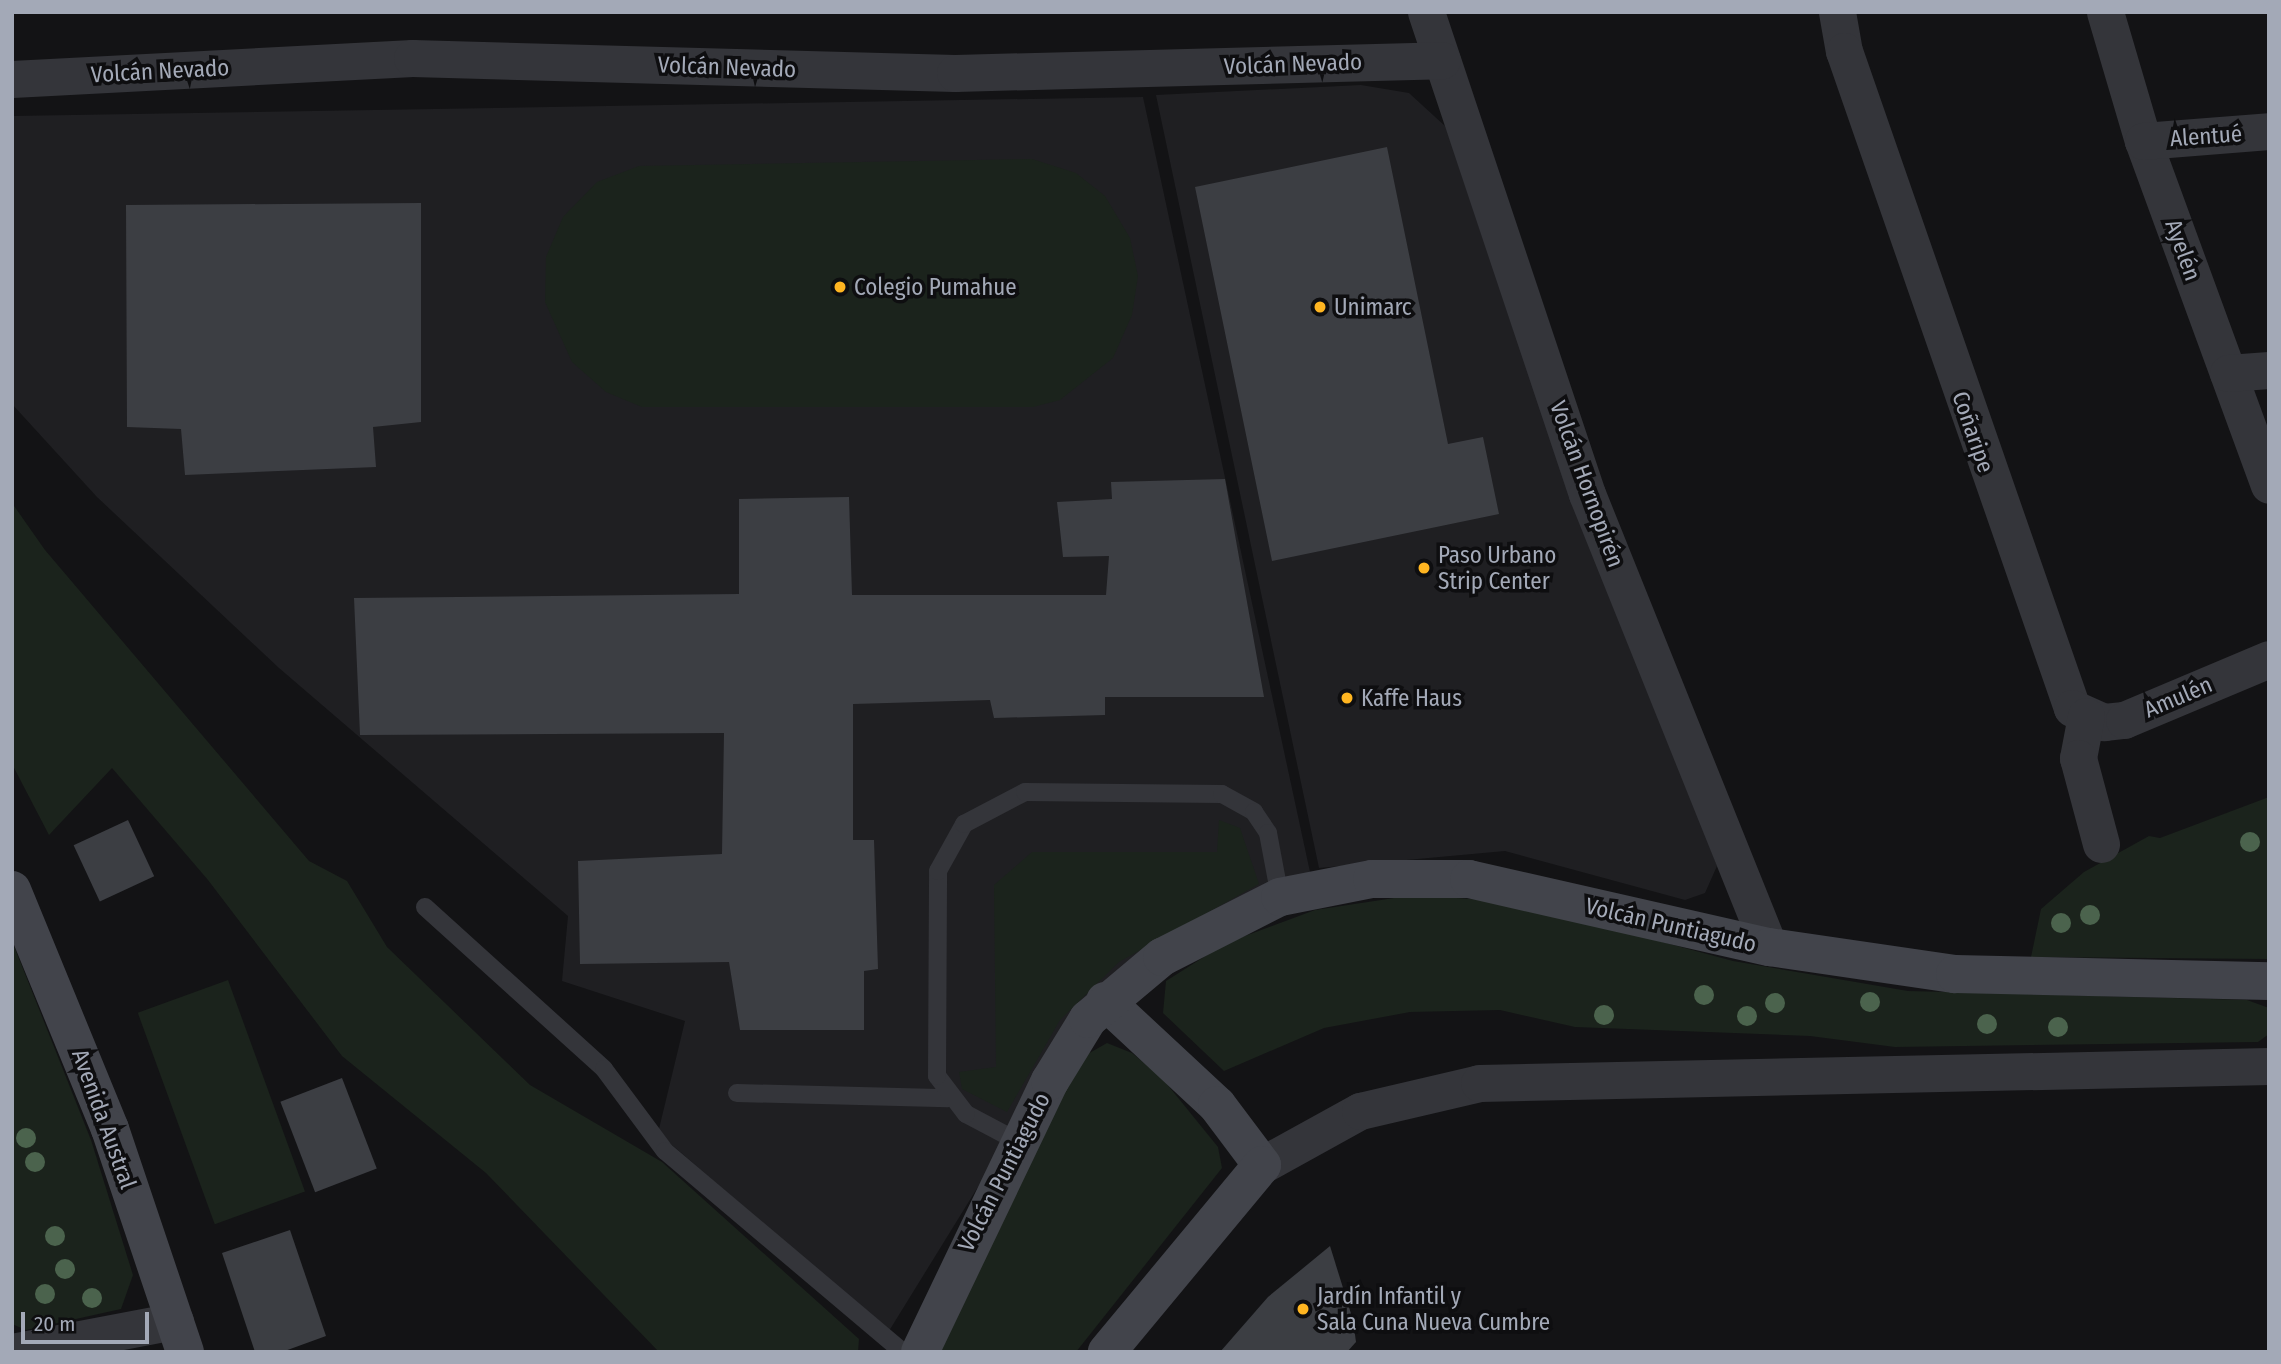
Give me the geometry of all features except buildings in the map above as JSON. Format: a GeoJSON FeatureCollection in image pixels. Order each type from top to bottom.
{"type":"FeatureCollection","features":[{"type":"Feature","properties":{"kind":"main road","name":"Volcán Puntiagudo"},"geometry":{"type":"LineString","coordinates":[[920,1352],[1075,1036],[1105,1000],[1187,942],[1280,897],[1372,879],[1469,879],[1769,947],[2003,978],[2269,981]]}},
{"type":"Feature","properties":{"kind":"main road","name":"Avenida Austral"},"geometry":{"type":"LineString","coordinates":[[12,890],[110,1129],[180,1336]]}},
{"type":"Feature","properties":{"kind":"main road"},"geometry":{"type":"LineString","coordinates":[[1105,1000],[1217,1105],[1262,1166],[1107,1352]]}},
{"type":"Feature","properties":{"kind":"street","name":"Volcán Hornopirén"},"geometry":{"type":"LineString","coordinates":[[1426,12],[1587,495],[1769,947]]}},
{"type":"Feature","properties":{"kind":"street","name":"Coñaripe"},"geometry":{"type":"LineString","coordinates":[[1837,12],[1844,51],[2062,692],[2086,716]]}},
{"type":"Feature","properties":{"kind":"street","name":"Ayelén"},"geometry":{"type":"LineString","coordinates":[[2105,12],[2143,141],[2269,485]]}},
{"type":"Feature","properties":{"kind":"street","name":"Volcán Nevado"},"geometry":{"type":"LineString","coordinates":[[12,79],[412,58],[955,73],[1442,61]]}},
{"type":"Feature","properties":{"kind":"street","name":"Alentué"},"geometry":{"type":"LineString","coordinates":[[2143,141],[2269,131]]}},
{"type":"Feature","properties":{"kind":"street"},"geometry":{"type":"LineString","coordinates":[[2228,373],[2269,370]]}},
{"type":"Feature","properties":{"kind":"street","name":"Amulén"},"geometry":{"type":"LineString","coordinates":[[2086,716],[2124,720],[2269,659]]}},
{"type":"Feature","properties":{"kind":"street"},"geometry":{"type":"LineString","coordinates":[[2086,716],[2078,758],[2101,844]]}},
{"type":"Feature","properties":{"kind":"street"},"geometry":{"type":"LineString","coordinates":[[1262,1166],[1360,1111],[1479,1083],[2269,1066]]}},
{"type":"Feature","properties":{"kind":"street"},"geometry":{"type":"LineString","coordinates":[[12,1352],[180,1336]]}},
{"type":"Feature","properties":{"kind":"lane"},"geometry":{"type":"LineString","coordinates":[[948,1098],[937,1076],[938,871],[953,838],[977,814],[1025,792],[1222,794],[1254,812],[1268,834],[1280,897]]}},
{"type":"Feature","properties":{"kind":"lane"},"geometry":{"type":"LineString","coordinates":[[425,907],[604,1069],[666,1151],[903,1352]]}},
{"type":"Feature","properties":{"kind":"lane"},"geometry":{"type":"LineString","coordinates":[[737,1093],[948,1098],[1021,1143]]}},
{"type":"Feature","properties":{"kind":"shaded area"},"geometry":{"type":"Polygon","coordinates":[[[1361,85],[1409,93],[1445,126],[1717,866],[1705,893],[1685,900],[1505,851],[1319,868],[1156,95],[1361,85]]]}},
{"type":"Feature","properties":{"kind":"shaded area","name":"Colegio Pumahue"},"geometry":{"type":"Polygon","coordinates":[[[1143,97],[1310,872],[1165,941],[984,1177],[889,1331],[658,1133],[685,1021],[562,981],[568,916],[279,668],[97,497],[12,404],[12,116],[1143,97]]]}},
{"type":"Feature","properties":{"kind":"shaded area","name":"Colegio Pumahue"},"geometry":{"type":"Polygon","coordinates":[[[1032,159],[1076,173],[1105,196],[1130,238],[1138,276],[1132,315],[1113,358],[1060,400],[1033,407],[642,407],[606,392],[572,362],[545,302],[546,257],[563,217],[597,182],[639,166],[1032,159]]]}},
{"type":"Feature","properties":{"kind":"shaded area"},"geometry":{"type":"Polygon","coordinates":[[[12,503],[45,550],[309,861],[347,881],[387,947],[530,1085],[662,1162],[859,1339],[858,1352],[659,1352],[486,1173],[342,1056],[208,880],[112,768],[49,835],[12,764],[12,503]]]}},
{"type":"Feature","properties":{"kind":"shaded area"},"geometry":{"type":"Polygon","coordinates":[[[2269,797],[2269,959],[2031,957],[2041,909],[2084,872],[2149,836],[2160,838],[2269,797]]]}},
{"type":"Feature","properties":{"kind":"shaded area"},"geometry":{"type":"Polygon","coordinates":[[[1219,820],[1240,828],[1259,884],[1119,962],[1060,1020],[1007,1112],[962,1089],[959,1072],[996,1067],[994,885],[1032,852],[1217,852],[1219,820]]]}},
{"type":"Feature","properties":{"kind":"shaded area"},"geometry":{"type":"Polygon","coordinates":[[[1414,895],[1514,902],[1733,961],[1908,991],[2247,1000],[2269,1008],[2269,1034],[2258,1042],[1895,1047],[1810,1036],[1575,1027],[1500,1010],[1410,1012],[1324,1028],[1224,1071],[1163,1013],[1166,981],[1226,943],[1315,910],[1414,895]]]}},
{"type":"Feature","properties":{"kind":"shaded area"},"geometry":{"type":"Polygon","coordinates":[[[12,941],[91,1140],[133,1275],[121,1309],[26,1330],[12,1324],[12,941]]]}},
{"type":"Feature","properties":{"kind":"shaded area"},"geometry":{"type":"Polygon","coordinates":[[[228,980],[305,1191],[215,1224],[138,1013],[228,980]]]}},
{"type":"Feature","properties":{"kind":"shaded area"},"geometry":{"type":"Polygon","coordinates":[[[1107,1043],[1132,1053],[1162,1078],[1218,1147],[1222,1168],[1076,1352],[937,1352],[1048,1121],[1086,1055],[1107,1043]]]}},
{"type":"Feature","properties":{"kind":"place","name":"Colegio Pumahue"},"geometry":{"type":"Point","coordinates":[840,287]}},
{"type":"Feature","properties":{"kind":"place","name":"Unimarc"},"geometry":{"type":"Point","coordinates":[1320,307]}},
{"type":"Feature","properties":{"kind":"place","name":"Paso Urbano Strip Center"},"geometry":{"type":"Point","coordinates":[1424,568]}},
{"type":"Feature","properties":{"kind":"place","name":"Kaffe Haus"},"geometry":{"type":"Point","coordinates":[1347,698]}},
{"type":"Feature","properties":{"kind":"place","name":"Jardín Infantil y Sala Cuna Nueva Cumbre"},"geometry":{"type":"Point","coordinates":[1303,1309]}}]}
